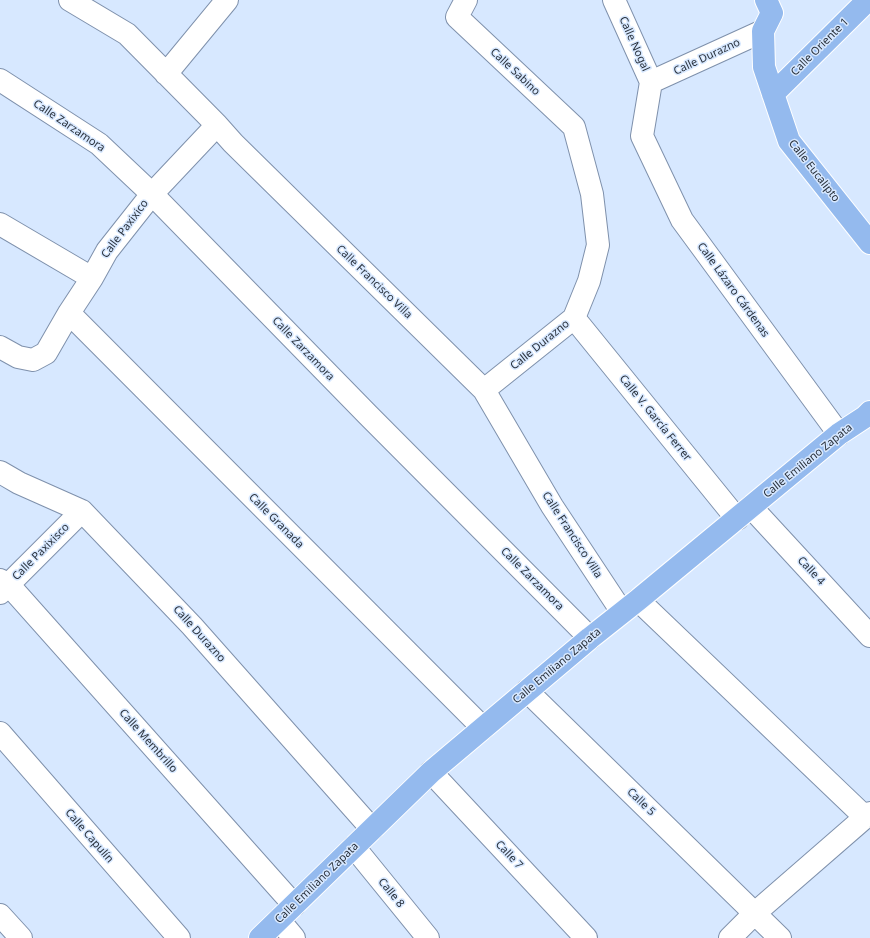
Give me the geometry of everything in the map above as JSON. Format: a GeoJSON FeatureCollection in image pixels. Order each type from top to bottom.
{"type":"FeatureCollection","features":[{"type":"Feature","properties":{"kind":"main road","name":"Calle Eucalipto"},"geometry":{"type":"LineString","coordinates":[[766,0],[772,13],[763,31],[764,67],[789,141],[870,243]]}},
{"type":"Feature","properties":{"kind":"main road","name":"Calle Oriente 1"},"geometry":{"type":"LineString","coordinates":[[773,94],[868,0]]}},
{"type":"Feature","properties":{"kind":"main road","name":"Calle Emiliano Zapata"},"geometry":{"type":"LineString","coordinates":[[260,938],[431,772],[590,638],[839,434],[868,417]]}},
{"type":"Feature","properties":{"kind":"street","name":"Calle Francisco Villa"},"geometry":{"type":"LineString","coordinates":[[70,0],[127,34],[233,143],[484,390],[552,506],[630,606]]}},
{"type":"Feature","properties":{"kind":"street"},"geometry":{"type":"LineString","coordinates":[[166,74],[227,0]]}},
{"type":"Feature","properties":{"kind":"street","name":"Calle Nogal"},"geometry":{"type":"LineString","coordinates":[[614,0],[651,82],[642,136]]}},
{"type":"Feature","properties":{"kind":"street","name":"Calle Sabino"},"geometry":{"type":"LineString","coordinates":[[461,8],[574,128]]}},
{"type":"Feature","properties":{"kind":"street","name":"Calle Durazno"},"geometry":{"type":"LineString","coordinates":[[651,82],[763,31]]}},
{"type":"Feature","properties":{"kind":"street","name":"Calle Zarzamora"},"geometry":{"type":"LineString","coordinates":[[0,80],[99,144],[152,194],[368,415],[590,638]]}},
{"type":"Feature","properties":{"kind":"street","name":"Calle Paxixico"},"geometry":{"type":"LineString","coordinates":[[0,347],[18,357],[33,360],[46,353],[107,251],[152,194],[217,125]]}},
{"type":"Feature","properties":{"kind":"street","name":"Calle Durazno"},"geometry":{"type":"LineString","coordinates":[[484,390],[574,318],[589,281],[598,244],[592,194],[574,128]]}},
{"type":"Feature","properties":{"kind":"street","name":"Calle Lázaro Cárdenas"},"geometry":{"type":"LineString","coordinates":[[642,136],[682,220],[839,434]]}},
{"type":"Feature","properties":{"kind":"street"},"geometry":{"type":"LineString","coordinates":[[0,224],[92,278]]}},
{"type":"Feature","properties":{"kind":"street","name":"Calle Granada"},"geometry":{"type":"LineString","coordinates":[[69,313],[483,728]]}},
{"type":"Feature","properties":{"kind":"street","name":"Calle V. García Ferrer"},"geometry":{"type":"LineString","coordinates":[[574,318],[744,513]]}},
{"type":"Feature","properties":{"kind":"street","name":"Calle Durazno"},"geometry":{"type":"LineString","coordinates":[[0,472],[19,483],[82,511],[192,626],[372,829]]}},
{"type":"Feature","properties":{"kind":"street","name":"Calle Paxixisco"},"geometry":{"type":"LineString","coordinates":[[3,586],[82,511]]}},
{"type":"Feature","properties":{"kind":"street","name":"Calle 4"},"geometry":{"type":"LineString","coordinates":[[744,513],[870,636]]}},
{"type":"Feature","properties":{"kind":"street","name":"Calle Membrillo"},"geometry":{"type":"LineString","coordinates":[[3,586],[286,912],[294,938]]}},
{"type":"Feature","properties":{"kind":"street"},"geometry":{"type":"LineString","coordinates":[[630,606],[867,815],[755,913],[730,938]]}},
{"type":"Feature","properties":{"kind":"street","name":"Calle 5"},"geometry":{"type":"LineString","coordinates":[[527,691],[780,938]]}},
{"type":"Feature","properties":{"kind":"street","name":"Calle Capulín"},"geometry":{"type":"LineString","coordinates":[[0,733],[179,938]]}},
{"type":"Feature","properties":{"kind":"street","name":"Calle 7"},"geometry":{"type":"LineString","coordinates":[[431,772],[586,938]]}},
{"type":"Feature","properties":{"kind":"street","name":"Calle 8"},"geometry":{"type":"LineString","coordinates":[[354,847],[428,938]]}},
{"type":"Feature","properties":{"kind":"street"},"geometry":{"type":"LineString","coordinates":[[0,915],[21,938]]}}]}
